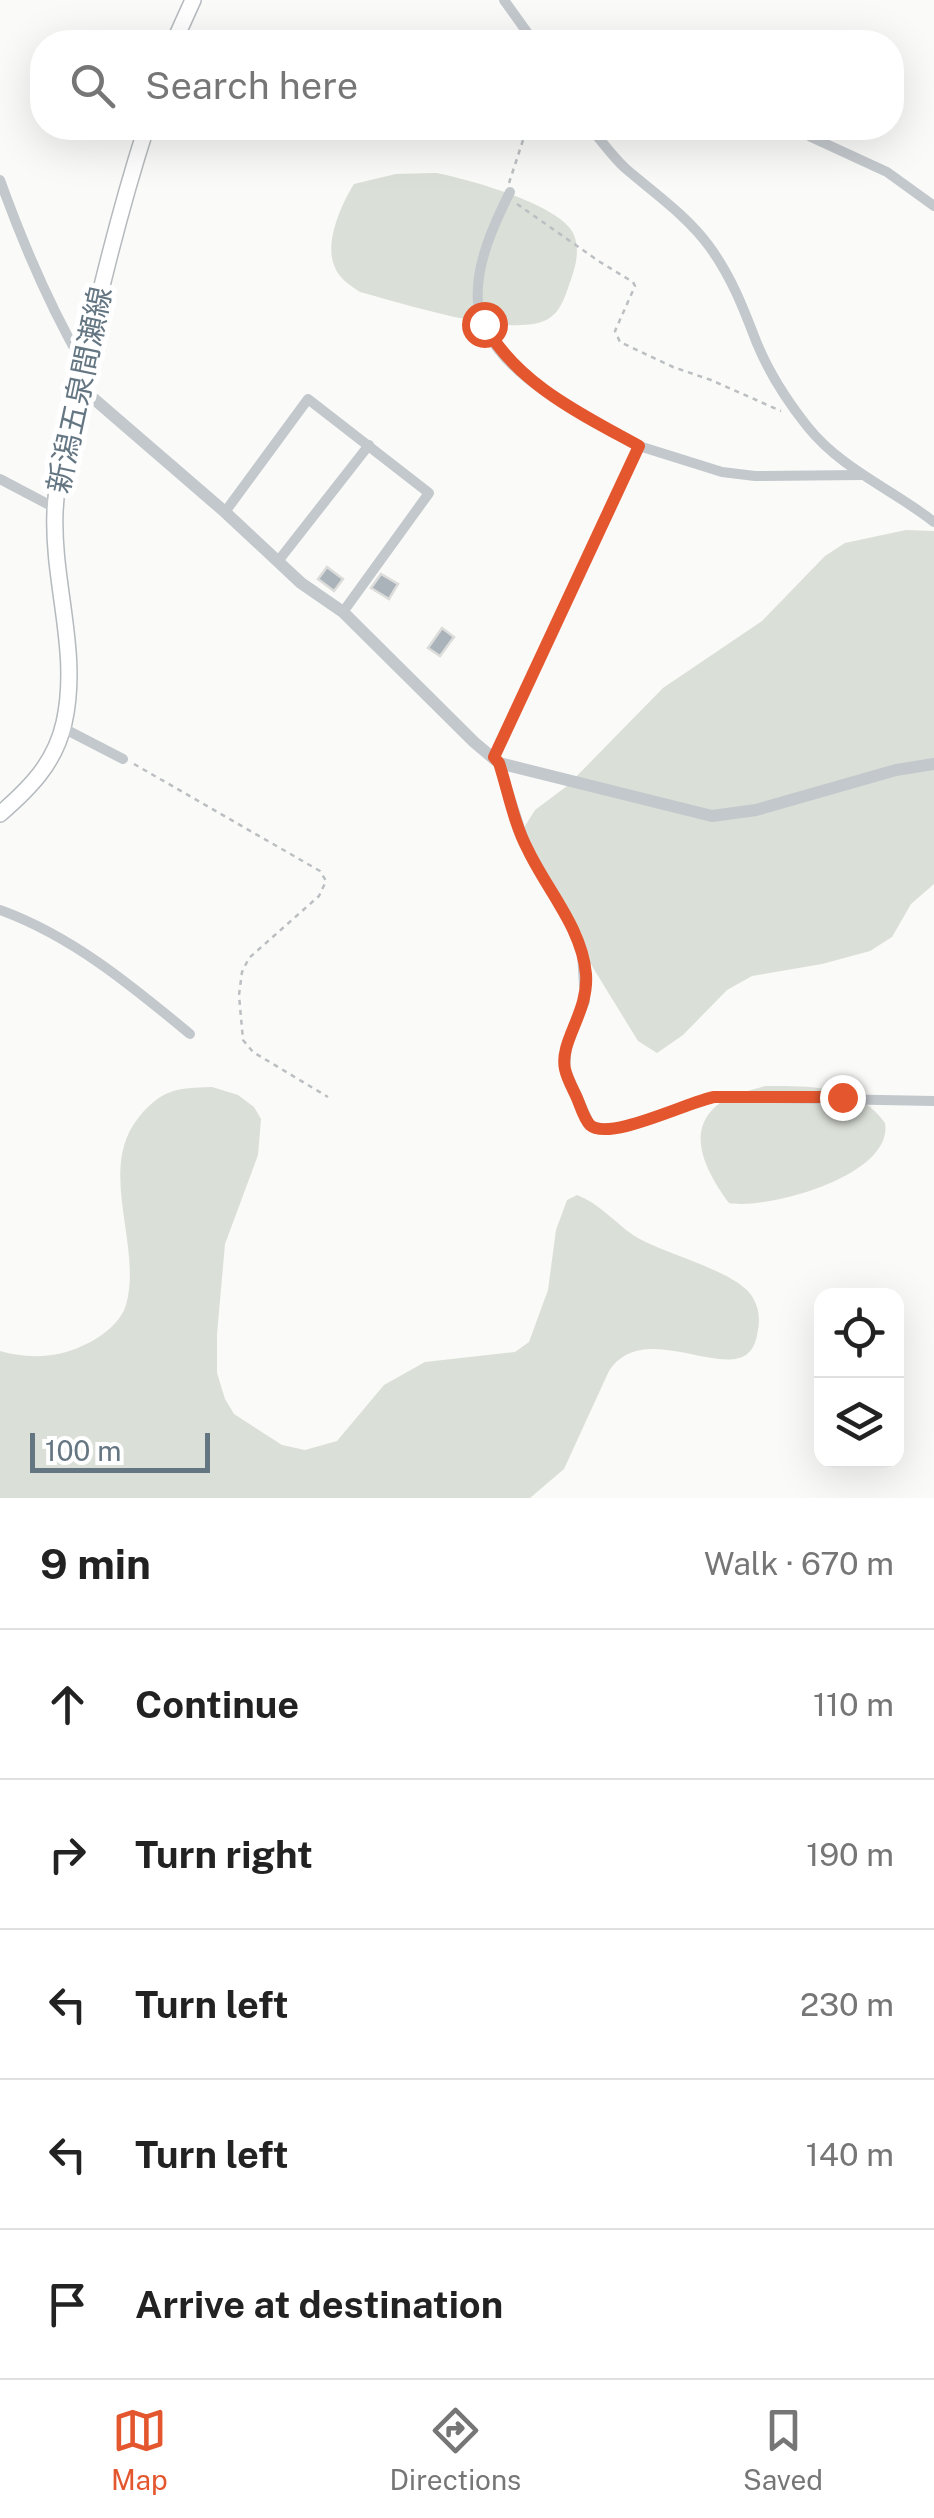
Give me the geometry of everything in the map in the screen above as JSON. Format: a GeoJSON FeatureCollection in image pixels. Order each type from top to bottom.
{"type":"FeatureCollection","features":[{"type":"Feature","properties":{"kind":"main road"},"geometry":{"type":"LineString","coordinates":[[179,30],[193,0]]}},
{"type":"Feature","properties":{"kind":"main road","name":"新潟五泉間瀬線"},"geometry":{"type":"LineString","coordinates":[[0,814],[42,772],[63,728],[71,678],[54,538],[62,461],[143,140]]}},
{"type":"Feature","properties":{"kind":"street"},"geometry":{"type":"LineString","coordinates":[[504,0],[523,30]]}},
{"type":"Feature","properties":{"kind":"street"},"geometry":{"type":"LineString","coordinates":[[600,140],[706,242],[733,285],[757,344],[799,414],[838,460],[934,522]]}},
{"type":"Feature","properties":{"kind":"street"},"geometry":{"type":"LineString","coordinates":[[820,140],[887,172],[934,206]]}},
{"type":"Feature","properties":{"kind":"street"},"geometry":{"type":"LineString","coordinates":[[0,180],[54,312],[84,364]]}},
{"type":"Feature","properties":{"kind":"street"},"geometry":{"type":"LineString","coordinates":[[510,192],[492,233],[478,287],[478,305],[496,347],[516,368],[570,406],[639,446],[722,472],[756,476],[861,475]]}},
{"type":"Feature","properties":{"kind":"street"},"geometry":{"type":"LineString","coordinates":[[79,386],[226,512],[301,583],[344,612],[474,742],[497,760],[712,816],[756,810],[896,770],[934,764]]}},
{"type":"Feature","properties":{"kind":"street"},"geometry":{"type":"LineString","coordinates":[[226,512],[308,399],[429,493],[344,612]]}},
{"type":"Feature","properties":{"kind":"street"},"geometry":{"type":"LineString","coordinates":[[279,560],[368,444]]}},
{"type":"Feature","properties":{"kind":"street"},"geometry":{"type":"LineString","coordinates":[[639,446],[497,760],[526,847],[582,952],[586,1001],[567,1043],[565,1069],[590,1125],[601,1130],[629,1126],[714,1097],[934,1101]]}},
{"type":"Feature","properties":{"kind":"street"},"geometry":{"type":"LineString","coordinates":[[0,479],[56,508]]}},
{"type":"Feature","properties":{"kind":"street"},"geometry":{"type":"LineString","coordinates":[[63,728],[124,759]]}},
{"type":"Feature","properties":{"kind":"street"},"geometry":{"type":"LineString","coordinates":[[0,910],[74,946],[116,973],[190,1034]]}},
{"type":"Feature","properties":{"kind":"path"},"geometry":{"type":"LineString","coordinates":[[523,140],[509,182],[516,203],[634,282],[615,330],[620,342],[755,401],[799,414]]}},
{"type":"Feature","properties":{"kind":"path"},"geometry":{"type":"LineString","coordinates":[[124,759],[320,871],[326,881],[319,896],[249,958],[242,972],[239,995],[242,1040],[253,1052],[328,1097]]}},
{"type":"Feature","properties":{"kind":"shaded area"},"geometry":{"type":"Polygon","coordinates":[[[436,173],[512,195],[566,224],[576,242],[576,262],[563,301],[552,316],[533,324],[514,325],[470,320],[360,292],[340,276],[331,253],[333,232],[354,184],[396,174],[436,173]]]}},
{"type":"Feature","properties":{"kind":"shaded area"},"geometry":{"type":"Polygon","coordinates":[[[906,530],[934,531],[934,884],[911,904],[892,937],[870,951],[752,976],[727,990],[683,1035],[657,1053],[638,1041],[525,857],[525,826],[535,810],[567,786],[663,688],[762,621],[825,556],[845,543],[906,530]]]}},
{"type":"Feature","properties":{"kind":"shaded area"},"geometry":{"type":"Polygon","coordinates":[[[765,1086],[831,1090],[861,1101],[885,1123],[882,1142],[870,1159],[825,1185],[771,1201],[729,1203],[706,1163],[701,1135],[704,1122],[726,1099],[765,1086]]]}},
{"type":"Feature","properties":{"kind":"shaded area"},"geometry":{"type":"Polygon","coordinates":[[[212,1087],[238,1095],[254,1107],[261,1119],[258,1155],[225,1244],[217,1373],[234,1414],[282,1445],[305,1450],[337,1441],[384,1385],[425,1362],[515,1352],[529,1342],[548,1290],[556,1230],[567,1200],[577,1195],[633,1235],[717,1271],[745,1288],[759,1316],[757,1335],[749,1352],[734,1359],[645,1349],[625,1356],[608,1373],[564,1469],[530,1498],[0,1498],[0,1351],[31,1356],[62,1353],[95,1339],[119,1318],[130,1282],[120,1184],[127,1138],[139,1117],[163,1095],[212,1087]]]}},
{"type":"Feature","properties":{"kind":"building"},"geometry":{"type":"Polygon","coordinates":[[[327,567],[343,579],[334,591],[318,579],[327,567]]]}},
{"type":"Feature","properties":{"kind":"building"},"geometry":{"type":"Polygon","coordinates":[[[381,574],[398,584],[389,599],[371,588],[381,574]]]}},
{"type":"Feature","properties":{"kind":"building"},"geometry":{"type":"Polygon","coordinates":[[[442,628],[454,637],[440,656],[428,648],[442,628]]]}},
{"type":"Feature","properties":{"kind":"route"},"geometry":{"type":"LineString","coordinates":[[484,324],[496,347],[545,391],[639,446],[494,757],[526,847],[582,952],[586,1001],[564,1054],[565,1069],[580,1106],[590,1125],[601,1130],[629,1126],[714,1097],[842,1097]]}}]}
